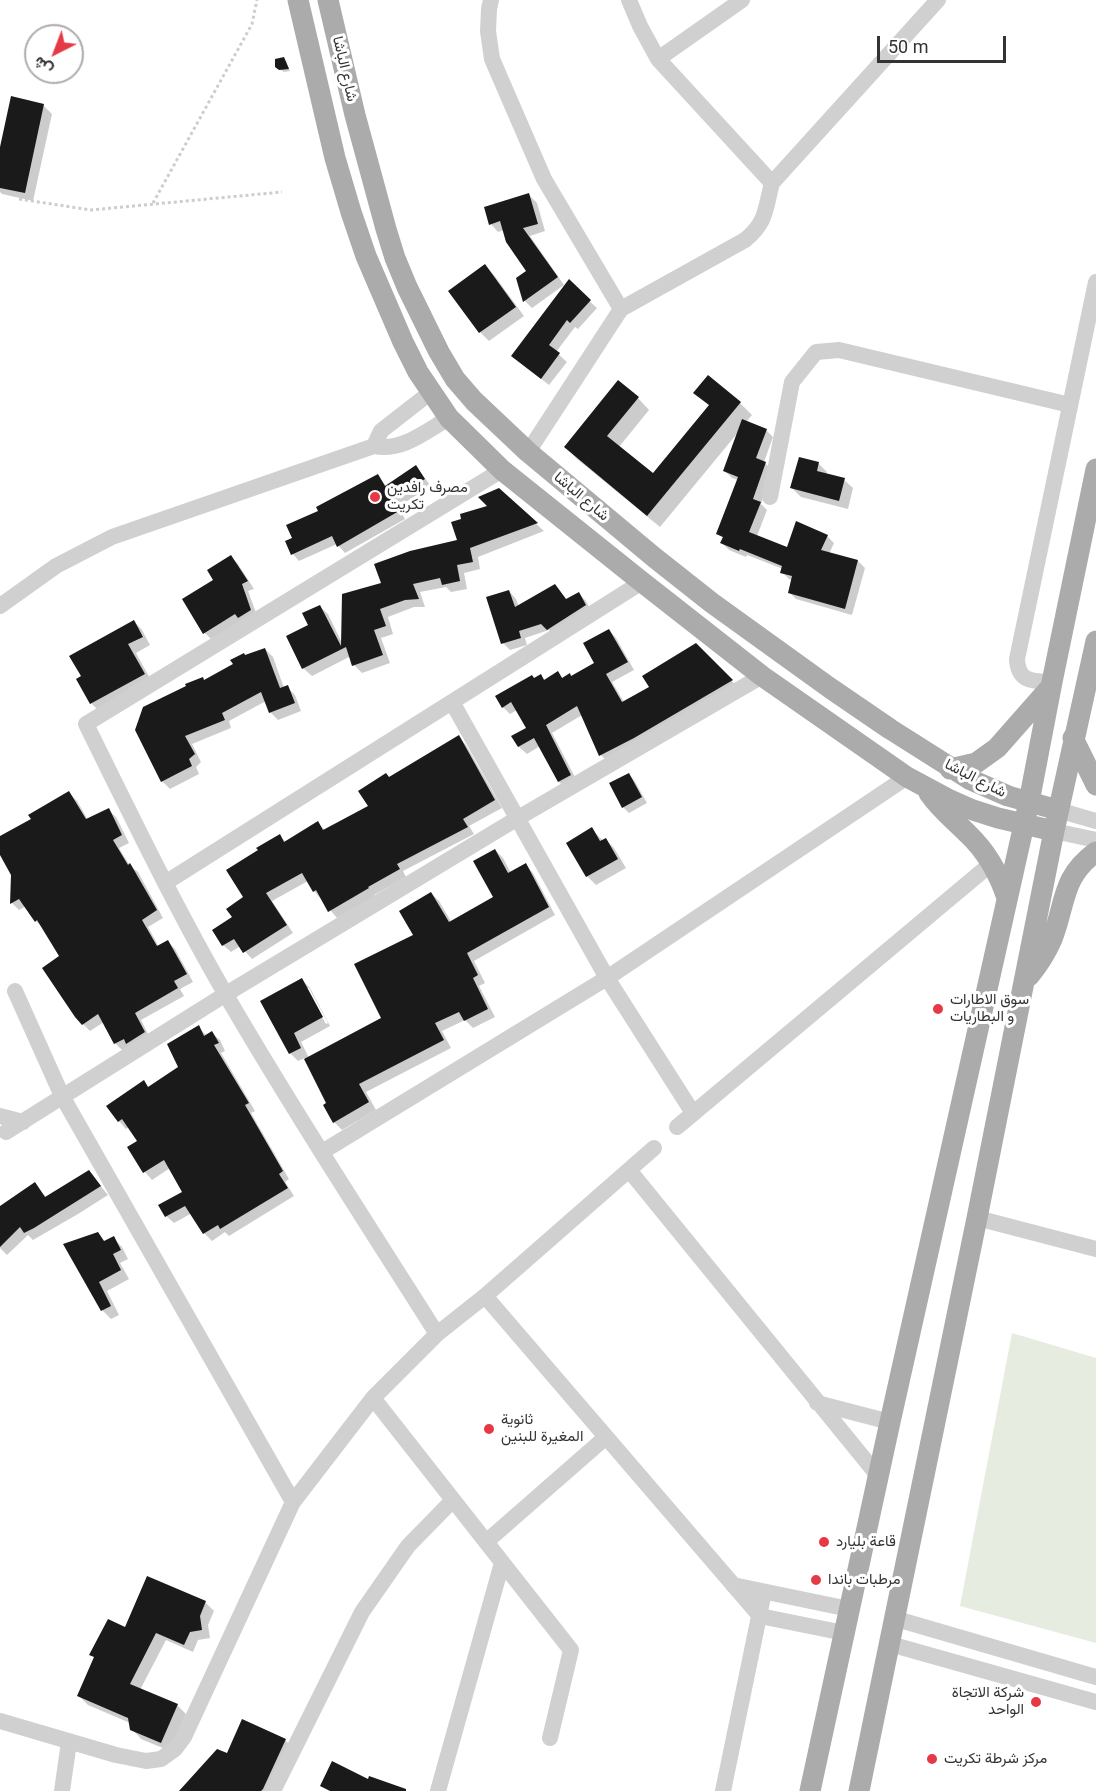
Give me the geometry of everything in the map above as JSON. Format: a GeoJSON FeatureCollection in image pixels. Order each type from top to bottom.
{"type":"FeatureCollection","features":[{"type":"Feature","properties":{"kind":"main road"},"geometry":{"type":"LineString","coordinates":[[298,0],[335,158],[366,256],[403,342],[431,392],[449,418],[502,470],[762,676],[916,782],[973,810],[1054,831]]}},
{"type":"Feature","properties":{"kind":"main road","name":"شارع الباشا"},"geometry":{"type":"LineString","coordinates":[[328,0],[374,186],[406,287],[455,379],[474,401],[528,452],[647,552],[830,688],[950,769],[988,789],[1058,810]]}},
{"type":"Feature","properties":{"kind":"main road"},"geometry":{"type":"LineString","coordinates":[[810,1791],[1029,802],[1096,469]]}},
{"type":"Feature","properties":{"kind":"main road"},"geometry":{"type":"LineString","coordinates":[[859,1791],[1073,738],[1088,705],[1096,641]]}},
{"type":"Feature","properties":{"kind":"main road"},"geometry":{"type":"LineString","coordinates":[[950,769],[976,763],[997,748],[1022,722],[1051,684]]}},
{"type":"Feature","properties":{"kind":"main road"},"geometry":{"type":"LineString","coordinates":[[1073,738],[1096,785]]}},
{"type":"Feature","properties":{"kind":"main road"},"geometry":{"type":"LineString","coordinates":[[916,782],[977,842],[992,862],[1007,899]]}},
{"type":"Feature","properties":{"kind":"main road"},"geometry":{"type":"LineString","coordinates":[[1024,981],[1045,954],[1070,881],[1087,858],[1096,852]]}},
{"type":"Feature","properties":{"kind":"street"},"geometry":{"type":"LineString","coordinates":[[491,0],[488,31],[492,59],[544,179],[621,309]]}},
{"type":"Feature","properties":{"kind":"street"},"geometry":{"type":"LineString","coordinates":[[629,0],[658,59],[772,183]]}},
{"type":"Feature","properties":{"kind":"street"},"geometry":{"type":"LineString","coordinates":[[658,59],[742,0]]}},
{"type":"Feature","properties":{"kind":"street"},"geometry":{"type":"LineString","coordinates":[[528,452],[621,309],[745,240],[757,230],[762,222],[772,183],[938,0]]}},
{"type":"Feature","properties":{"kind":"street"},"geometry":{"type":"LineString","coordinates":[[1051,684],[1024,677],[1018,669],[1017,659],[1096,282]]}},
{"type":"Feature","properties":{"kind":"street"},"geometry":{"type":"LineString","coordinates":[[770,497],[792,382],[816,352],[839,350],[1070,405]]}},
{"type":"Feature","properties":{"kind":"street"},"geometry":{"type":"LineString","coordinates":[[374,446],[381,431],[431,392]]}},
{"type":"Feature","properties":{"kind":"street"},"geometry":{"type":"LineString","coordinates":[[0,606],[56,566],[112,537],[374,446],[383,448],[401,446],[449,418]]}},
{"type":"Feature","properties":{"kind":"street"},"geometry":{"type":"LineString","coordinates":[[437,1334],[226,994],[165,884],[86,724],[502,470]]}},
{"type":"Feature","properties":{"kind":"street"},"geometry":{"type":"LineString","coordinates":[[165,884],[642,582]]}},
{"type":"Feature","properties":{"kind":"street"},"geometry":{"type":"LineString","coordinates":[[6,1132],[226,994],[518,818],[762,676]]}},
{"type":"Feature","properties":{"kind":"street"},"geometry":{"type":"LineString","coordinates":[[452,702],[607,978],[693,1113]]}},
{"type":"Feature","properties":{"kind":"street"},"geometry":{"type":"LineString","coordinates":[[322,1152],[607,978],[916,782]]}},
{"type":"Feature","properties":{"kind":"street"},"geometry":{"type":"LineString","coordinates":[[1058,810],[1096,821]]}},
{"type":"Feature","properties":{"kind":"street"},"geometry":{"type":"LineString","coordinates":[[1054,831],[1096,840]]}},
{"type":"Feature","properties":{"kind":"street"},"geometry":{"type":"LineString","coordinates":[[677,1127],[992,862]]}},
{"type":"Feature","properties":{"kind":"street"},"geometry":{"type":"LineString","coordinates":[[15,991],[62,1096],[293,1502]]}},
{"type":"Feature","properties":{"kind":"street"},"geometry":{"type":"LineString","coordinates":[[0,1116],[23,1122]]}},
{"type":"Feature","properties":{"kind":"street"},"geometry":{"type":"LineString","coordinates":[[0,1722],[116,1755],[146,1761],[161,1759],[175,1749],[184,1737],[293,1502],[373,1398],[437,1334],[485,1296],[654,1148]]}},
{"type":"Feature","properties":{"kind":"street"},"geometry":{"type":"LineString","coordinates":[[629,1170],[879,1477]]}},
{"type":"Feature","properties":{"kind":"street"},"geometry":{"type":"LineString","coordinates":[[977,1218],[1096,1250]]}},
{"type":"Feature","properties":{"kind":"street"},"geometry":{"type":"LineString","coordinates":[[485,1296],[760,1616],[844,1633]]}},
{"type":"Feature","properties":{"kind":"street"},"geometry":{"type":"LineString","coordinates":[[373,1398],[571,1650],[550,1738]]}},
{"type":"Feature","properties":{"kind":"street"},"geometry":{"type":"LineString","coordinates":[[817,1403],[890,1422]]}},
{"type":"Feature","properties":{"kind":"street"},"geometry":{"type":"LineString","coordinates":[[486,1542],[606,1437]]}},
{"type":"Feature","properties":{"kind":"street"},"geometry":{"type":"LineString","coordinates":[[273,1791],[362,1612],[408,1546],[453,1500]]}},
{"type":"Feature","properties":{"kind":"street"},"geometry":{"type":"LineString","coordinates":[[438,1791],[502,1563]]}},
{"type":"Feature","properties":{"kind":"street"},"geometry":{"type":"LineString","coordinates":[[733,1585],[849,1609]]}},
{"type":"Feature","properties":{"kind":"street"},"geometry":{"type":"LineString","coordinates":[[723,1791],[764,1592]]}},
{"type":"Feature","properties":{"kind":"street"},"geometry":{"type":"LineString","coordinates":[[893,1618],[1096,1677]]}},
{"type":"Feature","properties":{"kind":"street"},"geometry":{"type":"LineString","coordinates":[[890,1644],[1096,1702]]}},
{"type":"Feature","properties":{"kind":"street"},"geometry":{"type":"LineString","coordinates":[[62,1791],[69,1742]]}},
{"type":"Feature","properties":{"kind":"path"},"geometry":{"type":"LineString","coordinates":[[153,204],[252,24],[257,0]]}},
{"type":"Feature","properties":{"kind":"path"},"geometry":{"type":"LineString","coordinates":[[19,199],[91,210],[282,192]]}},
{"type":"Feature","properties":{"kind":"shaded area"},"geometry":{"type":"Polygon","coordinates":[[[1012,1333],[1096,1358],[1096,1643],[960,1606],[1012,1333]]]}},
{"type":"Feature","properties":{"kind":"building"},"geometry":{"type":"Polygon","coordinates":[[[284,57],[289,69],[279,70],[275,67],[275,59],[284,57]]]}},
{"type":"Feature","properties":{"kind":"building"},"geometry":{"type":"Polygon","coordinates":[[[11,96],[44,104],[25,193],[0,188],[0,147],[11,96]]]}},
{"type":"Feature","properties":{"kind":"building"},"geometry":{"type":"Polygon","coordinates":[[[529,193],[538,224],[523,228],[558,277],[523,302],[516,278],[526,271],[506,242],[500,221],[489,225],[484,207],[529,193]]]}},
{"type":"Feature","properties":{"kind":"building"},"geometry":{"type":"Polygon","coordinates":[[[485,264],[516,307],[479,333],[448,291],[485,264]]]}},
{"type":"Feature","properties":{"kind":"building"},"geometry":{"type":"Polygon","coordinates":[[[569,279],[591,300],[570,323],[567,320],[549,345],[560,353],[541,379],[511,356],[569,279]]]}},
{"type":"Feature","properties":{"kind":"building"},"geometry":{"type":"Polygon","coordinates":[[[708,375],[741,402],[647,516],[564,447],[618,380],[639,397],[607,436],[653,473],[709,405],[693,393],[708,375]]]}},
{"type":"Feature","properties":{"kind":"building"},"geometry":{"type":"Polygon","coordinates":[[[742,419],[767,429],[756,458],[766,462],[753,499],[761,502],[749,532],[787,547],[796,521],[828,535],[821,550],[858,560],[845,609],[788,593],[792,576],[780,573],[782,566],[720,543],[723,537],[716,534],[738,477],[723,471],[742,419]]]}},
{"type":"Feature","properties":{"kind":"building"},"geometry":{"type":"Polygon","coordinates":[[[799,457],[819,462],[817,471],[845,478],[839,501],[790,488],[799,457]]]}},
{"type":"Feature","properties":{"kind":"building"},"geometry":{"type":"Polygon","coordinates":[[[416,465],[425,479],[393,500],[399,511],[337,547],[332,536],[291,555],[285,541],[292,538],[286,525],[318,511],[316,507],[378,474],[385,486],[416,465]]]}},
{"type":"Feature","properties":{"kind":"building"},"geometry":{"type":"Polygon","coordinates":[[[499,488],[538,523],[470,548],[473,562],[457,565],[460,581],[442,585],[440,578],[413,584],[419,599],[405,600],[380,609],[386,626],[374,630],[383,655],[352,666],[346,647],[302,669],[286,636],[308,625],[302,613],[320,605],[341,646],[342,594],[381,583],[374,564],[410,551],[457,540],[451,522],[461,519],[460,514],[487,506],[478,497],[499,488]]]}},
{"type":"Feature","properties":{"kind":"building"},"geometry":{"type":"Polygon","coordinates":[[[231,555],[248,581],[242,584],[251,610],[238,618],[235,614],[203,634],[182,599],[213,580],[207,570],[231,555]]]}},
{"type":"Feature","properties":{"kind":"building"},"geometry":{"type":"Polygon","coordinates":[[[555,584],[566,599],[579,592],[586,605],[547,630],[541,624],[519,631],[521,638],[501,644],[486,597],[509,590],[515,607],[555,584]]]}},
{"type":"Feature","properties":{"kind":"building"},"geometry":{"type":"Polygon","coordinates":[[[134,620],[143,637],[128,644],[145,674],[90,704],[76,679],[81,676],[69,656],[134,620]]]}},
{"type":"Feature","properties":{"kind":"building"},"geometry":{"type":"Polygon","coordinates":[[[609,629],[628,662],[606,674],[622,702],[649,687],[642,676],[696,643],[733,680],[599,756],[577,706],[546,725],[571,775],[558,782],[534,738],[518,747],[511,736],[526,728],[511,702],[502,708],[495,696],[532,675],[534,678],[541,674],[544,680],[558,671],[562,678],[570,673],[571,676],[594,663],[583,643],[609,629]]]}},
{"type":"Feature","properties":{"kind":"building"},"geometry":{"type":"Polygon","coordinates":[[[265,648],[280,688],[288,685],[295,703],[269,713],[261,692],[222,713],[225,720],[185,736],[195,754],[189,759],[192,766],[161,782],[135,730],[143,707],[186,686],[185,684],[203,677],[204,680],[233,664],[230,660],[244,653],[245,655],[265,648]]]}},
{"type":"Feature","properties":{"kind":"building"},"geometry":{"type":"Polygon","coordinates":[[[459,735],[495,800],[463,819],[468,827],[397,864],[400,869],[328,912],[316,890],[313,892],[302,873],[266,893],[287,925],[243,953],[234,939],[222,946],[212,930],[232,917],[226,909],[243,897],[226,870],[280,834],[284,842],[318,821],[323,830],[368,806],[358,791],[386,773],[389,777],[459,735]]]}},
{"type":"Feature","properties":{"kind":"building"},"geometry":{"type":"Polygon","coordinates":[[[629,773],[642,797],[622,808],[609,783],[629,773]]]}},
{"type":"Feature","properties":{"kind":"building"},"geometry":{"type":"Polygon","coordinates":[[[69,791],[86,819],[109,808],[122,835],[113,840],[128,865],[130,863],[157,910],[142,920],[157,946],[168,940],[187,974],[174,981],[178,988],[135,1013],[145,1032],[126,1044],[124,1039],[114,1044],[98,1014],[82,1025],[75,1017],[42,968],[59,956],[37,920],[35,922],[19,899],[10,904],[11,875],[0,855],[0,836],[31,819],[28,815],[69,791]]]}},
{"type":"Feature","properties":{"kind":"building"},"geometry":{"type":"Polygon","coordinates":[[[592,827],[600,841],[606,838],[618,859],[586,877],[566,843],[592,827]]]}},
{"type":"Feature","properties":{"kind":"building"},"geometry":{"type":"Polygon","coordinates":[[[495,849],[508,873],[526,863],[549,907],[467,953],[478,975],[473,978],[488,1009],[464,1021],[459,1012],[435,1023],[444,1040],[359,1084],[369,1102],[333,1123],[323,1105],[326,1103],[304,1059],[381,1018],[354,964],[413,935],[399,911],[431,892],[449,922],[493,897],[473,861],[495,849]]]}},
{"type":"Feature","properties":{"kind":"building"},"geometry":{"type":"Polygon","coordinates":[[[302,978],[323,1017],[294,1033],[301,1048],[289,1054],[260,1001],[302,978]]]}},
{"type":"Feature","properties":{"kind":"building"},"geometry":{"type":"Polygon","coordinates":[[[199,1025],[204,1036],[212,1031],[219,1043],[214,1045],[249,1103],[245,1105],[283,1171],[279,1174],[288,1188],[220,1229],[218,1225],[203,1234],[185,1206],[165,1217],[158,1205],[182,1192],[164,1160],[143,1173],[127,1147],[137,1141],[122,1119],[118,1122],[106,1106],[144,1080],[148,1087],[178,1067],[167,1044],[199,1025]]]}},
{"type":"Feature","properties":{"kind":"building"},"geometry":{"type":"Polygon","coordinates":[[[89,1170],[101,1186],[34,1228],[24,1233],[20,1227],[0,1247],[0,1206],[35,1182],[45,1197],[89,1170]]]}},
{"type":"Feature","properties":{"kind":"building"},"geometry":{"type":"Polygon","coordinates":[[[98,1232],[104,1241],[114,1236],[121,1250],[113,1254],[121,1270],[99,1282],[111,1306],[101,1311],[63,1244],[98,1232]]]}},
{"type":"Feature","properties":{"kind":"building"},"geometry":{"type":"Polygon","coordinates":[[[147,1576],[206,1601],[200,1616],[202,1630],[190,1632],[184,1645],[156,1633],[130,1684],[178,1704],[161,1743],[130,1730],[128,1718],[77,1696],[94,1657],[89,1655],[108,1619],[125,1627],[147,1576]]]}},
{"type":"Feature","properties":{"kind":"building"},"geometry":{"type":"Polygon","coordinates":[[[242,1719],[286,1739],[263,1789],[261,1791],[179,1791],[217,1749],[227,1753],[242,1719]]]}},
{"type":"Feature","properties":{"kind":"building"},"geometry":{"type":"Polygon","coordinates":[[[332,1761],[368,1779],[369,1776],[406,1789],[406,1791],[330,1791],[320,1786],[332,1761]]]}},
{"type":"Feature","properties":{"kind":"place","name":"مصرف رافدين تكريت"},"geometry":{"type":"Point","coordinates":[375,497]}},
{"type":"Feature","properties":{"kind":"place","name":"سوق الاطارات و البطاريات"},"geometry":{"type":"Point","coordinates":[938,1009]}},
{"type":"Feature","properties":{"kind":"place","name":"ثانوية المغيرة للبنين"},"geometry":{"type":"Point","coordinates":[489,1429]}},
{"type":"Feature","properties":{"kind":"place","name":"قاعة بليارد"},"geometry":{"type":"Point","coordinates":[824,1542]}},
{"type":"Feature","properties":{"kind":"place","name":"مرطبات باندا"},"geometry":{"type":"Point","coordinates":[816,1580]}},
{"type":"Feature","properties":{"kind":"place","name":"شركة الاتجاة الواحد"},"geometry":{"type":"Point","coordinates":[1036,1702]}},
{"type":"Feature","properties":{"kind":"place","name":"مركز شرطة تكريت"},"geometry":{"type":"Point","coordinates":[932,1759]}}]}
